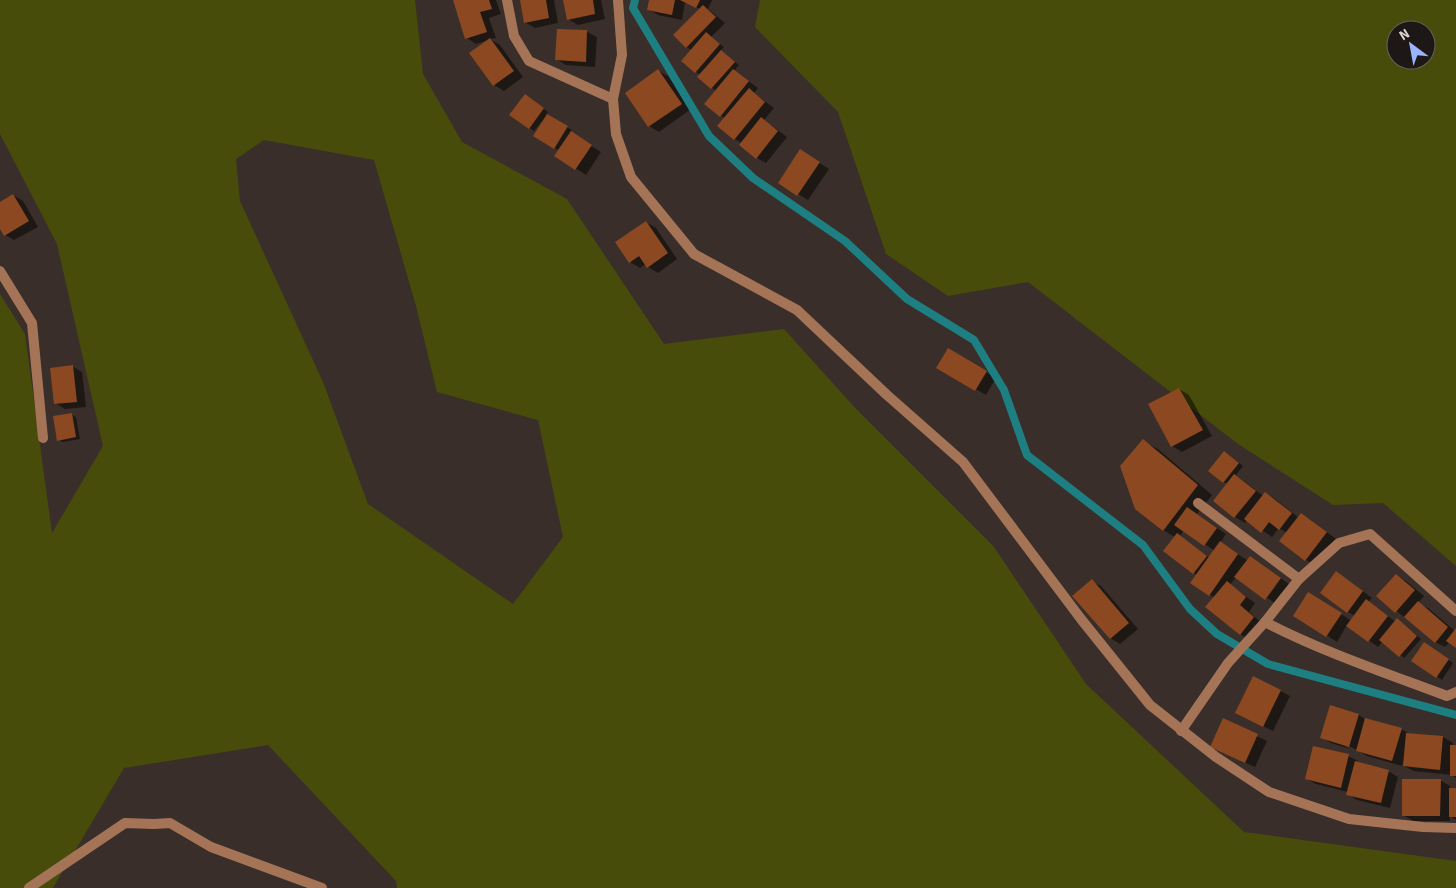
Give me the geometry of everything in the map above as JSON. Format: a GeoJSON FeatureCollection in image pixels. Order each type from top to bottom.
{"type":"FeatureCollection","features":[{"type":"Feature","properties":{"kind":"street"},"geometry":{"type":"LineString","coordinates":[[507,0],[514,36],[529,61],[613,99]]}},
{"type":"Feature","properties":{"kind":"street"},"geometry":{"type":"LineString","coordinates":[[618,0],[622,55],[613,99],[616,134],[631,177],[694,254],[798,310],[963,462],[1081,619],[1150,705],[1216,757],[1269,792],[1349,819],[1423,828],[1456,828]]}},
{"type":"Feature","properties":{"kind":"street"},"geometry":{"type":"LineString","coordinates":[[0,271],[32,323],[43,438]]}},
{"type":"Feature","properties":{"kind":"street"},"geometry":{"type":"LineString","coordinates":[[1198,503],[1299,579]]}},
{"type":"Feature","properties":{"kind":"street"},"geometry":{"type":"LineString","coordinates":[[1182,731],[1228,663],[1265,622],[1299,579],[1339,543],[1370,534],[1456,612]]}},
{"type":"Feature","properties":{"kind":"street"},"geometry":{"type":"LineString","coordinates":[[1265,622],[1293,637],[1447,696],[1456,692]]}},
{"type":"Feature","properties":{"kind":"street"},"geometry":{"type":"LineString","coordinates":[[29,888],[125,824],[170,823],[211,847],[322,888]]}},
{"type":"Feature","properties":{"kind":"shaded area"},"geometry":{"type":"Polygon","coordinates":[[[0,0],[415,0],[423,74],[462,142],[567,199],[664,344],[784,329],[857,410],[994,547],[1086,684],[1244,832],[1456,861],[1456,888],[397,888],[396,881],[268,745],[124,768],[53,888],[0,888],[0,294],[25,334],[52,533],[103,446],[57,244],[0,134],[0,0]],[[264,140],[236,159],[240,201],[323,382],[368,504],[513,604],[563,537],[538,420],[437,392],[416,306],[374,160],[264,140]]]}},
{"type":"Feature","properties":{"kind":"shaded area"},"geometry":{"type":"Polygon","coordinates":[[[760,0],[1456,0],[1456,566],[1383,503],[1333,505],[1238,444],[1028,282],[948,296],[886,254],[838,112],[755,27],[760,0]]]}},
{"type":"Feature","properties":{"kind":"building"},"geometry":{"type":"Polygon","coordinates":[[[453,0],[489,0],[492,9],[480,12],[487,32],[465,39],[453,0]]]}},
{"type":"Feature","properties":{"kind":"building"},"geometry":{"type":"Polygon","coordinates":[[[520,0],[546,0],[549,18],[524,23],[520,0]]]}},
{"type":"Feature","properties":{"kind":"building"},"geometry":{"type":"Polygon","coordinates":[[[563,0],[593,0],[595,14],[567,20],[563,0]]]}},
{"type":"Feature","properties":{"kind":"building"},"geometry":{"type":"Polygon","coordinates":[[[649,0],[675,0],[672,15],[647,10],[649,0]]]}},
{"type":"Feature","properties":{"kind":"building"},"geometry":{"type":"Polygon","coordinates":[[[680,0],[700,0],[696,8],[680,0]]]}},
{"type":"Feature","properties":{"kind":"building"},"geometry":{"type":"Polygon","coordinates":[[[703,5],[716,17],[686,48],[673,35],[703,5]]]}},
{"type":"Feature","properties":{"kind":"building"},"geometry":{"type":"Polygon","coordinates":[[[557,29],[587,30],[586,62],[555,60],[557,29]]]}},
{"type":"Feature","properties":{"kind":"building"},"geometry":{"type":"Polygon","coordinates":[[[706,32],[720,44],[695,73],[681,61],[706,32]]]}},
{"type":"Feature","properties":{"kind":"building"},"geometry":{"type":"Polygon","coordinates":[[[490,38],[514,71],[493,86],[469,53],[490,38]]]}},
{"type":"Feature","properties":{"kind":"building"},"geometry":{"type":"Polygon","coordinates":[[[721,50],[735,62],[711,89],[697,77],[721,50]]]}},
{"type":"Feature","properties":{"kind":"building"},"geometry":{"type":"Polygon","coordinates":[[[658,69],[682,104],[648,127],[625,93],[658,69]]]}},
{"type":"Feature","properties":{"kind":"building"},"geometry":{"type":"Polygon","coordinates":[[[733,69],[749,81],[720,117],[704,104],[733,69]]]}},
{"type":"Feature","properties":{"kind":"building"},"geometry":{"type":"Polygon","coordinates":[[[749,88],[765,102],[734,140],[717,126],[749,88]]]}},
{"type":"Feature","properties":{"kind":"building"},"geometry":{"type":"Polygon","coordinates":[[[525,94],[544,108],[529,129],[509,115],[525,94]]]}},
{"type":"Feature","properties":{"kind":"building"},"geometry":{"type":"Polygon","coordinates":[[[547,114],[568,126],[554,149],[533,136],[547,114]]]}},
{"type":"Feature","properties":{"kind":"building"},"geometry":{"type":"Polygon","coordinates":[[[761,117],[778,131],[756,159],[739,145],[761,117]]]}},
{"type":"Feature","properties":{"kind":"building"},"geometry":{"type":"Polygon","coordinates":[[[571,131],[592,145],[575,170],[554,156],[571,131]]]}},
{"type":"Feature","properties":{"kind":"building"},"geometry":{"type":"Polygon","coordinates":[[[800,149],[820,162],[797,196],[778,183],[800,149]]]}},
{"type":"Feature","properties":{"kind":"building"},"geometry":{"type":"Polygon","coordinates":[[[13,194],[29,221],[4,236],[0,229],[0,202],[13,194]]]}},
{"type":"Feature","properties":{"kind":"building"},"geometry":{"type":"Polygon","coordinates":[[[646,221],[668,253],[647,268],[639,256],[629,263],[615,242],[646,221]]]}},
{"type":"Feature","properties":{"kind":"building"},"geometry":{"type":"Polygon","coordinates":[[[948,348],[987,371],[975,391],[936,368],[948,348]]]}},
{"type":"Feature","properties":{"kind":"building"},"geometry":{"type":"Polygon","coordinates":[[[73,365],[77,402],[54,404],[50,368],[73,365]]]}},
{"type":"Feature","properties":{"kind":"building"},"geometry":{"type":"Polygon","coordinates":[[[1179,388],[1203,430],[1171,447],[1148,404],[1179,388]]]}},
{"type":"Feature","properties":{"kind":"building"},"geometry":{"type":"Polygon","coordinates":[[[72,413],[76,437],[57,441],[53,416],[72,413]]]}},
{"type":"Feature","properties":{"kind":"building"},"geometry":{"type":"Polygon","coordinates":[[[1143,439],[1198,485],[1163,531],[1135,509],[1120,466],[1143,439]]]}},
{"type":"Feature","properties":{"kind":"building"},"geometry":{"type":"Polygon","coordinates":[[[1224,451],[1239,463],[1223,483],[1208,471],[1224,451]]]}},
{"type":"Feature","properties":{"kind":"building"},"geometry":{"type":"Polygon","coordinates":[[[1234,474],[1256,491],[1234,518],[1213,501],[1234,474]]]}},
{"type":"Feature","properties":{"kind":"building"},"geometry":{"type":"Polygon","coordinates":[[[1265,492],[1292,513],[1279,530],[1269,522],[1261,533],[1244,519],[1265,492]]]}},
{"type":"Feature","properties":{"kind":"building"},"geometry":{"type":"Polygon","coordinates":[[[1187,507],[1217,528],[1204,546],[1174,525],[1187,507]]]}},
{"type":"Feature","properties":{"kind":"building"},"geometry":{"type":"Polygon","coordinates":[[[1301,513],[1327,532],[1305,561],[1279,541],[1301,513]]]}},
{"type":"Feature","properties":{"kind":"building"},"geometry":{"type":"Polygon","coordinates":[[[1177,533],[1207,556],[1193,574],[1163,551],[1177,533]]]}},
{"type":"Feature","properties":{"kind":"building"},"geometry":{"type":"Polygon","coordinates":[[[1220,541],[1238,554],[1209,596],[1190,583],[1220,541]]]}},
{"type":"Feature","properties":{"kind":"building"},"geometry":{"type":"Polygon","coordinates":[[[1250,556],[1281,578],[1265,600],[1234,577],[1250,556]]]}},
{"type":"Feature","properties":{"kind":"building"},"geometry":{"type":"Polygon","coordinates":[[[1336,571],[1363,591],[1347,613],[1320,593],[1336,571]]]}},
{"type":"Feature","properties":{"kind":"building"},"geometry":{"type":"Polygon","coordinates":[[[1396,574],[1415,590],[1395,613],[1376,596],[1396,574]]]}},
{"type":"Feature","properties":{"kind":"building"},"geometry":{"type":"Polygon","coordinates":[[[1092,579],[1129,623],[1110,639],[1072,596],[1092,579]]]}},
{"type":"Feature","properties":{"kind":"building"},"geometry":{"type":"Polygon","coordinates":[[[1227,581],[1246,597],[1240,605],[1254,617],[1240,635],[1205,607],[1227,581]]]}},
{"type":"Feature","properties":{"kind":"building"},"geometry":{"type":"Polygon","coordinates":[[[1308,592],[1342,613],[1326,637],[1293,616],[1308,592]]]}},
{"type":"Feature","properties":{"kind":"building"},"geometry":{"type":"Polygon","coordinates":[[[1366,599],[1388,616],[1368,642],[1346,626],[1366,599]]]}},
{"type":"Feature","properties":{"kind":"building"},"geometry":{"type":"Polygon","coordinates":[[[1418,601],[1448,627],[1435,643],[1404,617],[1418,601]]]}},
{"type":"Feature","properties":{"kind":"building"},"geometry":{"type":"Polygon","coordinates":[[[1397,618],[1417,636],[1399,657],[1379,640],[1397,618]]]}},
{"type":"Feature","properties":{"kind":"building"},"geometry":{"type":"Polygon","coordinates":[[[1456,628],[1456,648],[1446,641],[1456,628]]]}},
{"type":"Feature","properties":{"kind":"building"},"geometry":{"type":"Polygon","coordinates":[[[1424,642],[1449,659],[1436,678],[1411,661],[1424,642]]]}},
{"type":"Feature","properties":{"kind":"building"},"geometry":{"type":"Polygon","coordinates":[[[1253,676],[1281,690],[1263,727],[1235,713],[1253,676]]]}},
{"type":"Feature","properties":{"kind":"building"},"geometry":{"type":"Polygon","coordinates":[[[1330,705],[1359,714],[1349,747],[1320,738],[1330,705]]]}},
{"type":"Feature","properties":{"kind":"building"},"geometry":{"type":"Polygon","coordinates":[[[1223,718],[1258,734],[1245,763],[1210,747],[1223,718]]]}},
{"type":"Feature","properties":{"kind":"building"},"geometry":{"type":"Polygon","coordinates":[[[1365,718],[1402,728],[1392,761],[1356,751],[1365,718]]]}},
{"type":"Feature","properties":{"kind":"building"},"geometry":{"type":"Polygon","coordinates":[[[1406,733],[1443,736],[1440,770],[1403,766],[1406,733]]]}},
{"type":"Feature","properties":{"kind":"building"},"geometry":{"type":"Polygon","coordinates":[[[1450,745],[1456,745],[1456,776],[1450,776],[1450,745]]]}},
{"type":"Feature","properties":{"kind":"building"},"geometry":{"type":"Polygon","coordinates":[[[1313,746],[1349,754],[1341,788],[1305,779],[1313,746]]]}},
{"type":"Feature","properties":{"kind":"building"},"geometry":{"type":"Polygon","coordinates":[[[1355,761],[1389,770],[1381,803],[1346,795],[1355,761]]]}},
{"type":"Feature","properties":{"kind":"building"},"geometry":{"type":"Polygon","coordinates":[[[1402,779],[1441,779],[1440,816],[1402,816],[1402,779]]]}},
{"type":"Feature","properties":{"kind":"building"},"geometry":{"type":"Polygon","coordinates":[[[1449,788],[1456,788],[1456,817],[1449,817],[1449,788]]]}},
{"type":"Feature","properties":{"kind":"waterway"},"geometry":{"type":"LineString","coordinates":[[635,0],[633,8],[709,136],[753,178],[845,241],[907,299],[974,340],[1004,390],[1027,455],[1143,545],[1190,609],[1217,634],[1268,664],[1456,715]]}}]}
